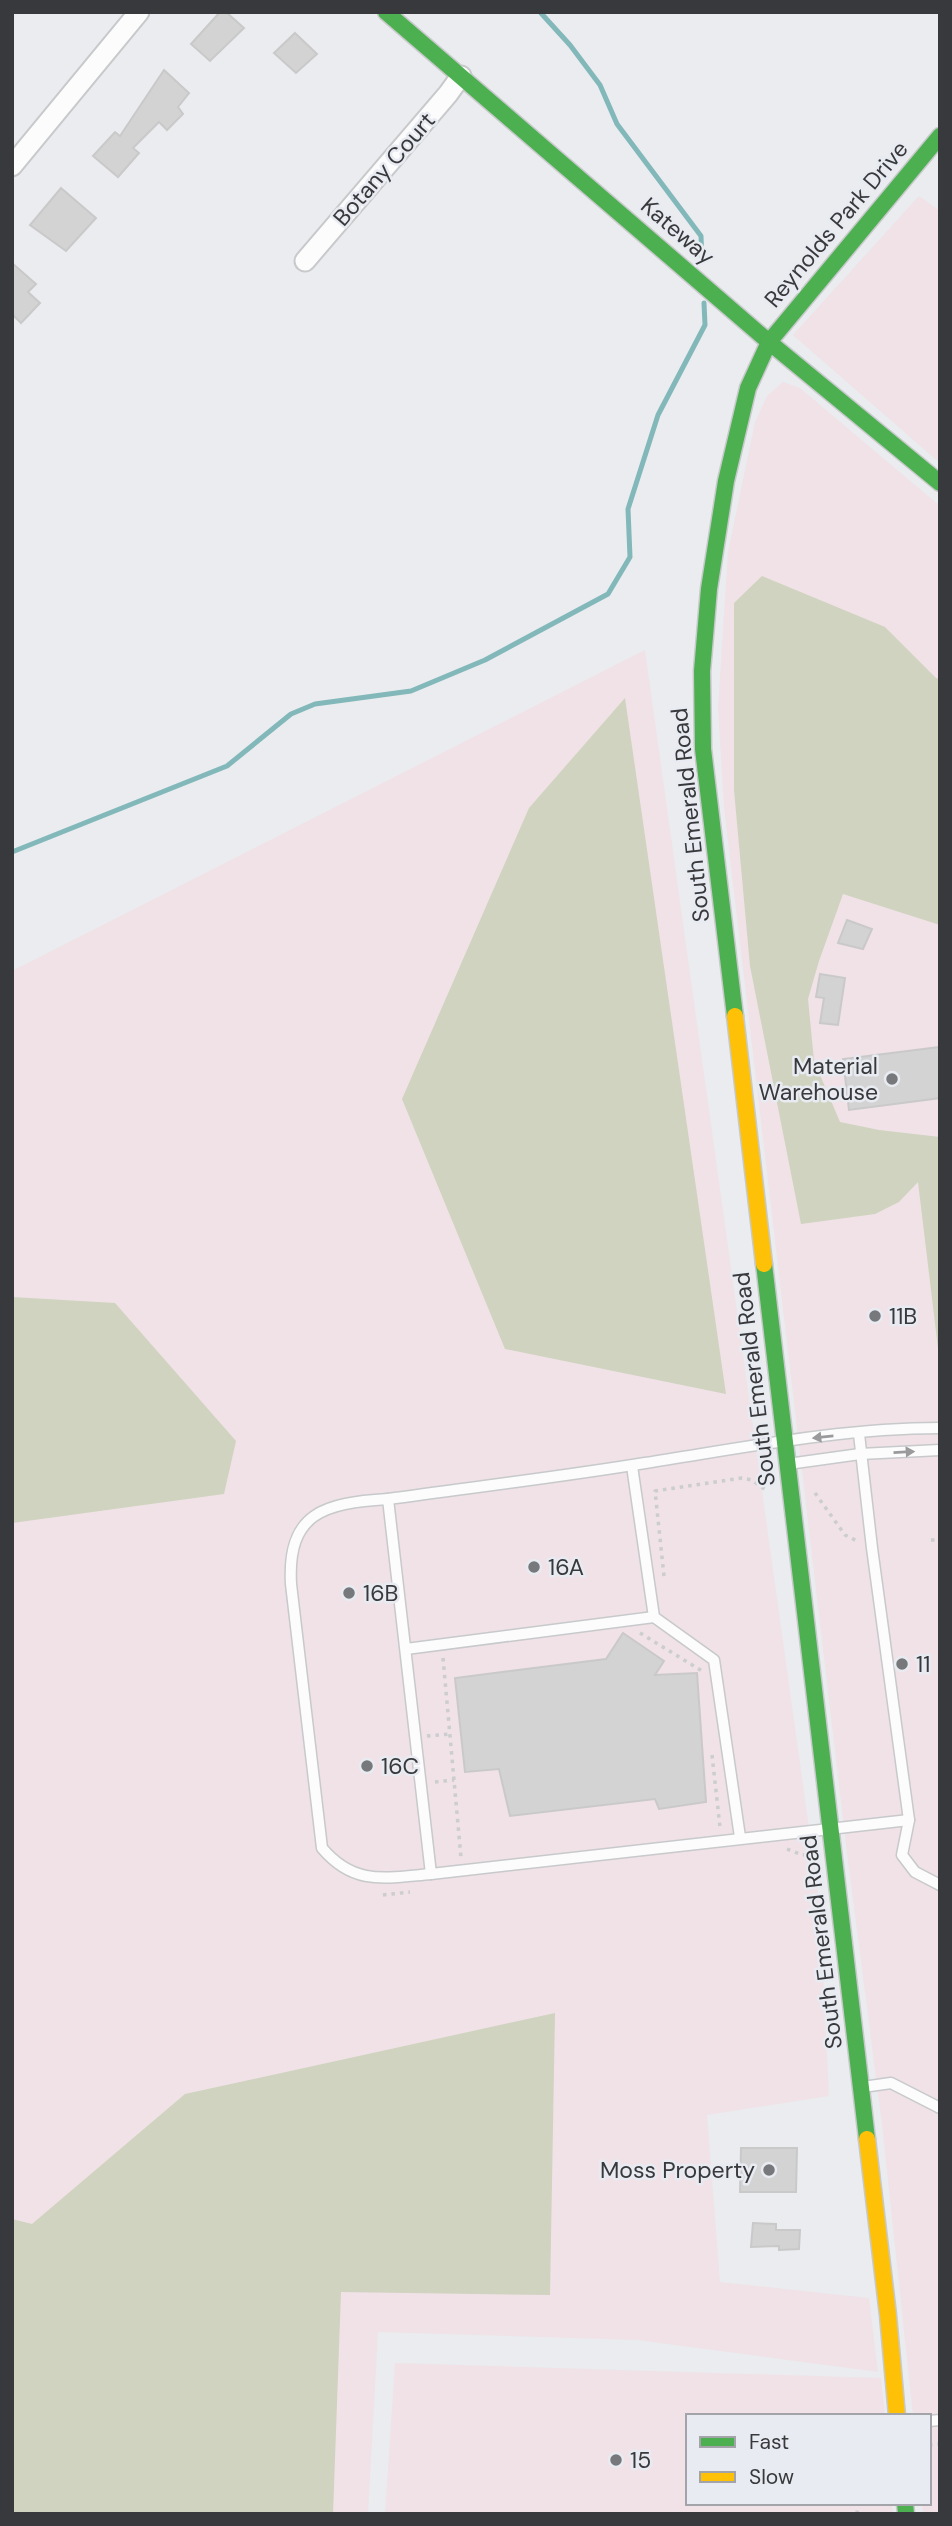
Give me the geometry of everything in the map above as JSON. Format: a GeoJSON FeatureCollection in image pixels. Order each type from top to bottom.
{"type":"FeatureCollection","features":[{"type":"Feature","properties":{"kind":"street"},"geometry":{"type":"LineString","coordinates":[[13,165],[139,12]]}},
{"type":"Feature","properties":{"kind":"street","name":"Kateway"},"geometry":{"type":"LineString","coordinates":[[386,12],[769,342],[940,483]]}},
{"type":"Feature","properties":{"kind":"street","name":"Botany Court"},"geometry":{"type":"LineString","coordinates":[[305,261],[461,76]]}},
{"type":"Feature","properties":{"kind":"street","name":"Reynolds Park Drive"},"geometry":{"type":"LineString","coordinates":[[769,342],[940,136]]}},
{"type":"Feature","properties":{"kind":"street","name":"South Emerald Road"},"geometry":{"type":"LineString","coordinates":[[769,342],[748,388],[726,481],[709,589],[702,671],[703,748],[861,2087],[897,2414]]}},
{"type":"Feature","properties":{"kind":"lane"},"geometry":{"type":"LineString","coordinates":[[909,1820],[430,1874],[379,1878],[361,1876],[335,1863],[322,1847],[290,1562],[297,1533],[307,1520],[333,1507],[632,1466],[784,1441],[908,1428],[940,1428]]}},
{"type":"Feature","properties":{"kind":"lane"},"geometry":{"type":"LineString","coordinates":[[859,1434],[909,1820],[902,1855],[915,1872],[940,1885]]}},
{"type":"Feature","properties":{"kind":"lane"},"geometry":{"type":"LineString","coordinates":[[788,1464],[860,1454],[940,1450]]}},
{"type":"Feature","properties":{"kind":"lane"},"geometry":{"type":"LineString","coordinates":[[632,1466],[654,1617]]}},
{"type":"Feature","properties":{"kind":"lane"},"geometry":{"type":"LineString","coordinates":[[388,1499],[430,1874]]}},
{"type":"Feature","properties":{"kind":"lane"},"geometry":{"type":"LineString","coordinates":[[405,1649],[654,1617],[714,1660],[740,1837]]}},
{"type":"Feature","properties":{"kind":"lane"},"geometry":{"type":"LineString","coordinates":[[861,2087],[891,2083],[940,2108]]}},
{"type":"Feature","properties":{"kind":"path"},"geometry":{"type":"LineString","coordinates":[[664,1579],[655,1491],[742,1478],[752,1480],[770,1494],[814,1491],[845,1535],[872,1548]]}},
{"type":"Feature","properties":{"kind":"path"},"geometry":{"type":"LineString","coordinates":[[931,1540],[940,1540]]}},
{"type":"Feature","properties":{"kind":"path"},"geometry":{"type":"LineString","coordinates":[[455,1656],[442,1658],[462,1870]]}},
{"type":"Feature","properties":{"kind":"path"},"geometry":{"type":"LineString","coordinates":[[415,1738],[449,1734]]}},
{"type":"Feature","properties":{"kind":"path"},"geometry":{"type":"LineString","coordinates":[[421,1784],[454,1780]]}},
{"type":"Feature","properties":{"kind":"path"},"geometry":{"type":"LineString","coordinates":[[383,1895],[410,1892]]}},
{"type":"Feature","properties":{"kind":"shaded area"},"geometry":{"type":"Polygon","coordinates":[[[919,196],[940,211],[940,463],[793,335],[919,196]]]}},
{"type":"Feature","properties":{"kind":"shaded area"},"geometry":{"type":"Polygon","coordinates":[[[783,382],[800,388],[940,506],[940,2514],[923,2514],[922,2505],[931,2505],[931,2414],[913,2414],[882,2124],[847,1853],[724,807],[718,709],[728,552],[755,422],[767,396],[783,382]]]}},
{"type":"Feature","properties":{"kind":"shaded area"},"geometry":{"type":"Polygon","coordinates":[[[645,650],[820,1907],[829,2096],[707,2115],[720,2282],[869,2298],[878,2372],[637,2340],[378,2332],[368,2514],[12,2514],[12,971],[645,650]]]}},
{"type":"Feature","properties":{"kind":"shaded area"},"geometry":{"type":"Polygon","coordinates":[[[395,2363],[881,2378],[885,2414],[686,2414],[686,2505],[892,2505],[893,2514],[385,2514],[395,2363]]]}},
{"type":"Feature","properties":{"kind":"green space"},"geometry":{"type":"Polygon","coordinates":[[[762,576],[885,627],[940,679],[940,925],[843,894],[808,999],[814,1061],[840,1122],[879,1130],[940,1137],[940,1365],[918,1182],[899,1202],[875,1214],[801,1224],[750,966],[734,790],[734,603],[762,576]]]}},
{"type":"Feature","properties":{"kind":"green space"},"geometry":{"type":"Polygon","coordinates":[[[625,698],[726,1394],[505,1349],[402,1099],[529,808],[625,698]]]}},
{"type":"Feature","properties":{"kind":"green space"},"geometry":{"type":"Polygon","coordinates":[[[12,1297],[115,1303],[236,1441],[224,1494],[12,1523],[12,1297]]]}},
{"type":"Feature","properties":{"kind":"green space"},"geometry":{"type":"Polygon","coordinates":[[[555,2013],[550,2295],[341,2292],[333,2514],[12,2514],[12,2219],[32,2224],[185,2094],[555,2013]]]}},
{"type":"Feature","properties":{"kind":"building"},"geometry":{"type":"Polygon","coordinates":[[[220,12],[226,12],[244,28],[210,61],[191,44],[220,12]]]}},
{"type":"Feature","properties":{"kind":"building"},"geometry":{"type":"Polygon","coordinates":[[[295,33],[317,54],[296,73],[274,53],[295,33]]]}},
{"type":"Feature","properties":{"kind":"building"},"geometry":{"type":"Polygon","coordinates":[[[164,70],[189,93],[178,107],[183,114],[167,130],[159,122],[133,148],[139,153],[118,177],[93,156],[115,132],[120,136],[164,70]]]}},
{"type":"Feature","properties":{"kind":"building"},"geometry":{"type":"Polygon","coordinates":[[[61,188],[96,218],[66,251],[30,225],[61,188]]]}},
{"type":"Feature","properties":{"kind":"building"},"geometry":{"type":"Polygon","coordinates":[[[12,263],[36,284],[28,292],[40,303],[21,323],[12,314],[12,263]]]}},
{"type":"Feature","properties":{"kind":"building"},"geometry":{"type":"Polygon","coordinates":[[[847,920],[872,929],[863,949],[838,943],[847,920]]]}},
{"type":"Feature","properties":{"kind":"building"},"geometry":{"type":"Polygon","coordinates":[[[820,974],[845,978],[838,1025],[820,1023],[824,998],[816,997],[820,974]]]}},
{"type":"Feature","properties":{"kind":"building","name":"Material Warehouse"},"geometry":{"type":"Polygon","coordinates":[[[940,1047],[940,1098],[849,1110],[843,1059],[940,1047]]]}},
{"type":"Feature","properties":{"kind":"building"},"geometry":{"type":"Polygon","coordinates":[[[623,1633],[664,1661],[655,1675],[697,1673],[706,1802],[659,1809],[655,1799],[510,1816],[499,1769],[465,1772],[455,1678],[606,1659],[623,1633]]]}},
{"type":"Feature","properties":{"kind":"building","name":"Moss Property"},"geometry":{"type":"Polygon","coordinates":[[[741,2148],[797,2148],[796,2192],[740,2192],[741,2148]]]}},
{"type":"Feature","properties":{"kind":"building"},"geometry":{"type":"Polygon","coordinates":[[[753,2223],[776,2224],[776,2230],[800,2230],[799,2249],[779,2250],[779,2246],[751,2247],[753,2223]]]}},
{"type":"Feature","properties":{"kind":"waterway"},"geometry":{"type":"LineString","coordinates":[[540,12],[570,45],[600,85],[617,124],[701,236],[702,262]]}},
{"type":"Feature","properties":{"kind":"waterway"},"geometry":{"type":"LineString","coordinates":[[12,852],[227,766],[291,714],[315,704],[411,691],[485,660],[608,594],[630,557],[628,509],[658,415],[705,325],[704,303]]}},
{"type":"Feature","properties":{"kind":"traffic: fast"},"geometry":{"type":"LineString","coordinates":[[386,12],[769,342],[940,483]]}},
{"type":"Feature","properties":{"kind":"traffic: fast"},"geometry":{"type":"LineString","coordinates":[[735,1016],[703,749],[702,671],[709,589],[726,481],[748,388],[769,342],[940,136]]}},
{"type":"Feature","properties":{"kind":"traffic: fast"},"geometry":{"type":"LineString","coordinates":[[764,1264],[867,2139]]}},
{"type":"Feature","properties":{"kind":"traffic: fast"},"geometry":{"type":"LineString","coordinates":[[905,2505],[906,2514]]}},
{"type":"Feature","properties":{"kind":"traffic: slow"},"geometry":{"type":"LineString","coordinates":[[735,1016],[764,1264]]}},
{"type":"Feature","properties":{"kind":"traffic: slow"},"geometry":{"type":"LineString","coordinates":[[867,2139],[897,2414]]}},
{"type":"Feature","properties":{"kind":"place","name":"Material Warehouse"},"geometry":{"type":"Point","coordinates":[892,1079]}},
{"type":"Feature","properties":{"kind":"place","name":"11B"},"geometry":{"type":"Point","coordinates":[875,1316]}},
{"type":"Feature","properties":{"kind":"place","name":"16A"},"geometry":{"type":"Point","coordinates":[534,1567]}},
{"type":"Feature","properties":{"kind":"place","name":"16B"},"geometry":{"type":"Point","coordinates":[349,1593]}},
{"type":"Feature","properties":{"kind":"place","name":"11"},"geometry":{"type":"Point","coordinates":[902,1664]}},
{"type":"Feature","properties":{"kind":"place","name":"16C"},"geometry":{"type":"Point","coordinates":[367,1766]}},
{"type":"Feature","properties":{"kind":"place","name":"Moss Property"},"geometry":{"type":"Point","coordinates":[769,2170]}},
{"type":"Feature","properties":{"kind":"place","name":"15"},"geometry":{"type":"Point","coordinates":[616,2460]}}]}
